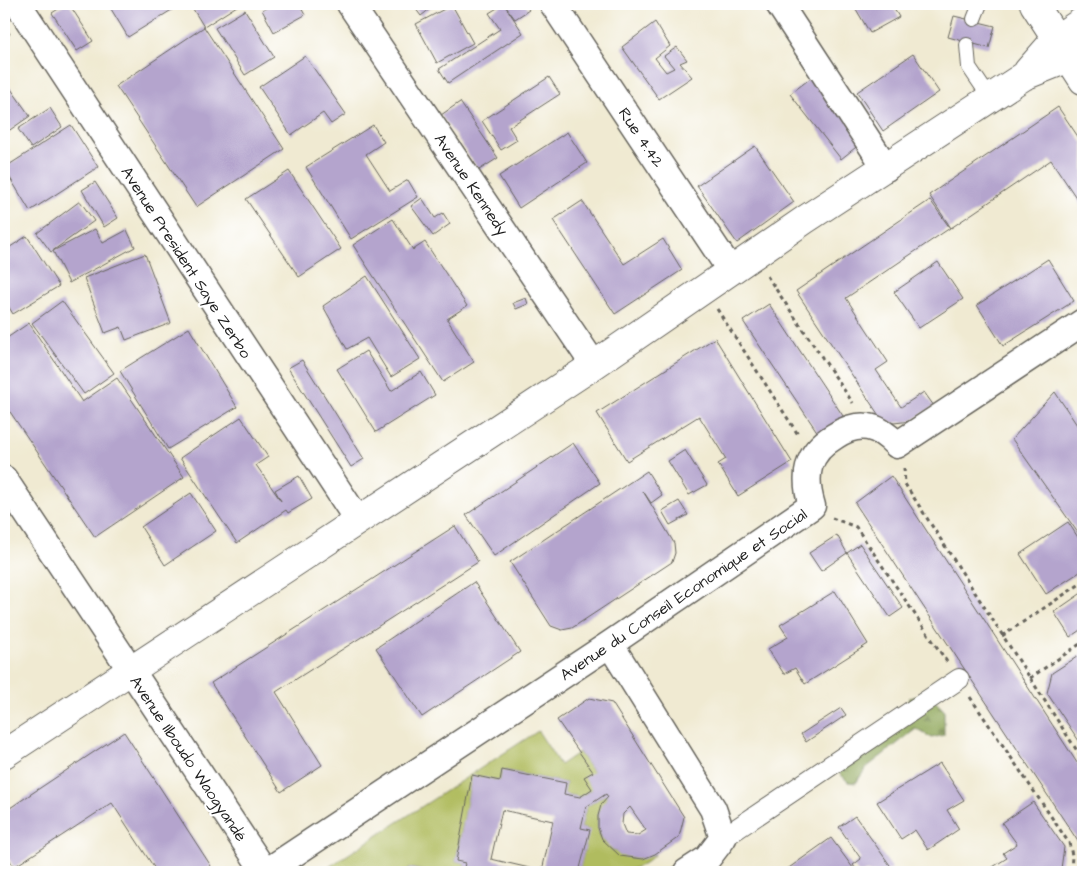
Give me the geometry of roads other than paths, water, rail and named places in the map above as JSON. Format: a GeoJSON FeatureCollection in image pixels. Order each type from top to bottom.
{"type":"FeatureCollection","features":[{"type":"Feature","properties":{"kind":"main road"},"geometry":{"type":"LineString","coordinates":[[1034,4],[1073,56]]}},
{"type":"Feature","properties":{"kind":"main road"},"geometry":{"type":"LineString","coordinates":[[1073,56],[1083,21]]}},
{"type":"Feature","properties":{"kind":"main road"},"geometry":{"type":"LineString","coordinates":[[4,754],[357,519],[594,365],[753,255],[990,98],[1024,76],[1073,56]]}},
{"type":"Feature","properties":{"kind":"street","name":"Avenue President Saye Zerbo"},"geometry":{"type":"LineString","coordinates":[[18,4],[357,519]]}},
{"type":"Feature","properties":{"kind":"street","name":"Avenue Kennedy"},"geometry":{"type":"LineString","coordinates":[[350,4],[594,365]]}},
{"type":"Feature","properties":{"kind":"street","name":"Rue 4.42"},"geometry":{"type":"LineString","coordinates":[[553,4],[731,271]]}},
{"type":"Feature","properties":{"kind":"street"},"geometry":{"type":"LineString","coordinates":[[780,4],[886,168]]}},
{"type":"Feature","properties":{"kind":"street","name":"Avenue du Conseil Economique et Social"},"geometry":{"type":"LineString","coordinates":[[266,872],[610,644],[812,506],[807,488],[812,455],[823,442],[847,429],[868,427],[888,436],[897,445],[1083,322]]}},
{"type":"Feature","properties":{"kind":"street","name":"Avenue Ilboudo Waogyandé"},"geometry":{"type":"LineString","coordinates":[[4,479],[266,872]]}},
{"type":"Feature","properties":{"kind":"street"},"geometry":{"type":"LineString","coordinates":[[610,644],[713,809],[723,838]]}},
{"type":"Feature","properties":{"kind":"street"},"geometry":{"type":"LineString","coordinates":[[687,872],[707,859],[723,838],[959,680]]}},
{"type":"Feature","properties":{"kind":"lane"},"geometry":{"type":"LineString","coordinates":[[974,19],[980,4]]}},
{"type":"Feature","properties":{"kind":"lane"},"geometry":{"type":"LineString","coordinates":[[967,44],[969,68],[990,98]]}}]}
